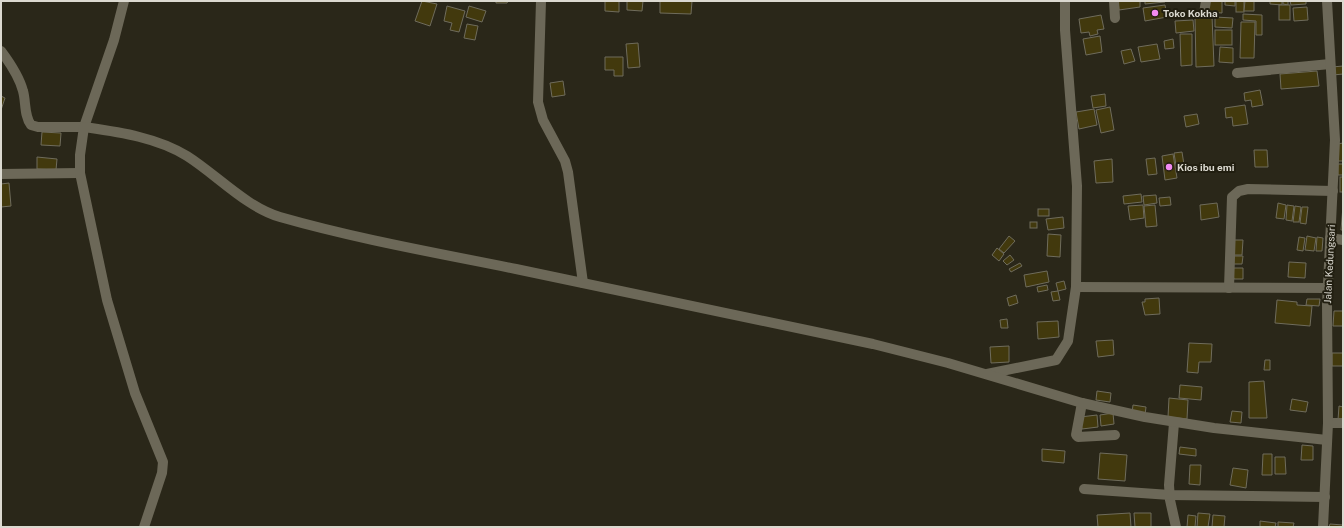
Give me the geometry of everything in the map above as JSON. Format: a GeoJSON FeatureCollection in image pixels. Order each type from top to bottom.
{"type":"FeatureCollection","features":[{"type":"Feature","properties":{"kind":"street"},"geometry":{"type":"LineString","coordinates":[[124,1],[114,40],[84,127],[80,155],[80,173],[107,300],[135,393],[163,462],[162,473],[144,527]]}},
{"type":"Feature","properties":{"kind":"street"},"geometry":{"type":"LineString","coordinates":[[541,1],[538,102],[543,120],[565,161],[568,172],[583,282]]}},
{"type":"Feature","properties":{"kind":"street"},"geometry":{"type":"LineString","coordinates":[[985,374],[1056,360],[1068,342],[1076,287],[1078,186],[1065,30],[1065,1]]}},
{"type":"Feature","properties":{"kind":"street"},"geometry":{"type":"LineString","coordinates":[[1114,1],[1115,18]]}},
{"type":"Feature","properties":{"kind":"street"},"geometry":{"type":"LineString","coordinates":[[1204,13],[1206,1]]}},
{"type":"Feature","properties":{"kind":"street","name":"Jalan Kedungsari"},"geometry":{"type":"LineString","coordinates":[[1323,527],[1328,440],[1327,288],[1335,140],[1327,1]]}},
{"type":"Feature","properties":{"kind":"street"},"geometry":{"type":"LineString","coordinates":[[1,51],[9,61],[21,84],[28,119],[31,125],[36,127],[84,127],[131,135],[161,143],[185,154],[254,205],[278,216],[383,242],[583,282],[873,344],[948,362],[1082,403],[1174,423],[1328,440]]}},
{"type":"Feature","properties":{"kind":"street"},"geometry":{"type":"LineString","coordinates":[[1236,73],[1330,64]]}},
{"type":"Feature","properties":{"kind":"street"},"geometry":{"type":"LineString","coordinates":[[1,174],[80,173]]}},
{"type":"Feature","properties":{"kind":"street"},"geometry":{"type":"LineString","coordinates":[[1229,288],[1232,197],[1239,191],[1248,189],[1333,191]]}},
{"type":"Feature","properties":{"kind":"street"},"geometry":{"type":"LineString","coordinates":[[1330,238],[1343,240]]}},
{"type":"Feature","properties":{"kind":"street"},"geometry":{"type":"LineString","coordinates":[[1076,287],[1327,288]]}},
{"type":"Feature","properties":{"kind":"street"},"geometry":{"type":"LineString","coordinates":[[1082,403],[1076,435],[1078,437],[1115,435]]}},
{"type":"Feature","properties":{"kind":"street"},"geometry":{"type":"LineString","coordinates":[[1328,422],[1343,423]]}},
{"type":"Feature","properties":{"kind":"street"},"geometry":{"type":"LineString","coordinates":[[1174,423],[1170,495],[1176,527]]}},
{"type":"Feature","properties":{"kind":"street"},"geometry":{"type":"LineString","coordinates":[[1084,489],[1170,495],[1325,498]]}},
{"type":"Feature","properties":{"kind":"building"},"geometry":{"type":"Polygon","coordinates":[[[422,1],[437,4],[430,26],[415,21],[422,1]]]}},
{"type":"Feature","properties":{"kind":"building"},"geometry":{"type":"Polygon","coordinates":[[[496,1],[508,1],[507,3],[496,3],[496,1]]]}},
{"type":"Feature","properties":{"kind":"building"},"geometry":{"type":"Polygon","coordinates":[[[605,1],[619,1],[619,12],[605,11],[605,1]]]}},
{"type":"Feature","properties":{"kind":"building"},"geometry":{"type":"Polygon","coordinates":[[[627,1],[643,1],[642,11],[627,10],[627,1]]]}},
{"type":"Feature","properties":{"kind":"building"},"geometry":{"type":"Polygon","coordinates":[[[660,1],[692,1],[691,14],[660,13],[660,1]]]}},
{"type":"Feature","properties":{"kind":"building"},"geometry":{"type":"Polygon","coordinates":[[[1118,1],[1140,1],[1140,7],[1119,10],[1118,1]]]}},
{"type":"Feature","properties":{"kind":"building"},"geometry":{"type":"Polygon","coordinates":[[[1145,1],[1165,1],[1165,2],[1145,4],[1145,1]]]}},
{"type":"Feature","properties":{"kind":"building"},"geometry":{"type":"Polygon","coordinates":[[[1207,1],[1222,1],[1222,13],[1207,12],[1207,1]]]}},
{"type":"Feature","properties":{"kind":"building"},"geometry":{"type":"Polygon","coordinates":[[[1225,1],[1235,1],[1235,6],[1225,5],[1225,1]]]}},
{"type":"Feature","properties":{"kind":"building"},"geometry":{"type":"Polygon","coordinates":[[[1236,1],[1244,1],[1244,12],[1236,12],[1236,1]]]}},
{"type":"Feature","properties":{"kind":"building"},"geometry":{"type":"Polygon","coordinates":[[[1245,1],[1254,1],[1254,11],[1244,11],[1245,1]]]}},
{"type":"Feature","properties":{"kind":"building"},"geometry":{"type":"Polygon","coordinates":[[[1270,1],[1282,1],[1282,5],[1270,4],[1270,1]]]}},
{"type":"Feature","properties":{"kind":"building"},"geometry":{"type":"Polygon","coordinates":[[[1283,1],[1288,1],[1288,5],[1283,4],[1283,1]]]}},
{"type":"Feature","properties":{"kind":"building"},"geometry":{"type":"Polygon","coordinates":[[[1290,1],[1306,1],[1306,4],[1291,5],[1290,1]]]}},
{"type":"Feature","properties":{"kind":"building","name":"Toko Kokha"},"geometry":{"type":"Polygon","coordinates":[[[1165,5],[1167,17],[1145,21],[1143,8],[1165,5]]]}},
{"type":"Feature","properties":{"kind":"building"},"geometry":{"type":"Polygon","coordinates":[[[1279,5],[1290,5],[1290,20],[1279,20],[1279,5]]]}},
{"type":"Feature","properties":{"kind":"building"},"geometry":{"type":"Polygon","coordinates":[[[447,6],[465,11],[459,32],[450,30],[452,23],[444,21],[447,6]]]}},
{"type":"Feature","properties":{"kind":"building"},"geometry":{"type":"Polygon","coordinates":[[[469,6],[486,11],[482,22],[466,17],[469,6]]]}},
{"type":"Feature","properties":{"kind":"building"},"geometry":{"type":"Polygon","coordinates":[[[1307,7],[1308,20],[1294,21],[1293,8],[1307,7]]]}},
{"type":"Feature","properties":{"kind":"building"},"geometry":{"type":"Polygon","coordinates":[[[1243,14],[1262,15],[1262,35],[1256,35],[1256,21],[1243,20],[1243,14]]]}},
{"type":"Feature","properties":{"kind":"building"},"geometry":{"type":"Polygon","coordinates":[[[1101,15],[1104,29],[1097,30],[1098,34],[1090,36],[1089,32],[1081,33],[1079,19],[1101,15]]]}},
{"type":"Feature","properties":{"kind":"building"},"geometry":{"type":"Polygon","coordinates":[[[1212,16],[1214,66],[1196,67],[1195,17],[1212,16]]]}},
{"type":"Feature","properties":{"kind":"building"},"geometry":{"type":"Polygon","coordinates":[[[1215,17],[1233,18],[1232,28],[1215,27],[1215,17]]]}},
{"type":"Feature","properties":{"kind":"building"},"geometry":{"type":"Polygon","coordinates":[[[1193,20],[1194,31],[1176,33],[1175,21],[1193,20]]]}},
{"type":"Feature","properties":{"kind":"building"},"geometry":{"type":"Polygon","coordinates":[[[1241,22],[1255,22],[1254,58],[1240,58],[1241,22]]]}},
{"type":"Feature","properties":{"kind":"building"},"geometry":{"type":"Polygon","coordinates":[[[467,24],[478,26],[475,40],[464,38],[467,24]]]}},
{"type":"Feature","properties":{"kind":"building"},"geometry":{"type":"Polygon","coordinates":[[[1215,30],[1232,30],[1232,45],[1215,45],[1215,30]]]}},
{"type":"Feature","properties":{"kind":"building"},"geometry":{"type":"Polygon","coordinates":[[[1180,34],[1192,34],[1192,65],[1181,66],[1180,34]]]}},
{"type":"Feature","properties":{"kind":"building"},"geometry":{"type":"Polygon","coordinates":[[[1100,36],[1102,52],[1086,55],[1083,39],[1100,36]]]}},
{"type":"Feature","properties":{"kind":"building"},"geometry":{"type":"Polygon","coordinates":[[[1173,39],[1174,48],[1165,49],[1164,41],[1173,39]]]}},
{"type":"Feature","properties":{"kind":"building"},"geometry":{"type":"Polygon","coordinates":[[[638,43],[640,67],[628,68],[626,44],[638,43]]]}},
{"type":"Feature","properties":{"kind":"building"},"geometry":{"type":"Polygon","coordinates":[[[1157,44],[1160,59],[1141,62],[1138,47],[1157,44]]]}},
{"type":"Feature","properties":{"kind":"building"},"geometry":{"type":"Polygon","coordinates":[[[1220,47],[1233,48],[1233,63],[1219,62],[1220,47]]]}},
{"type":"Feature","properties":{"kind":"building"},"geometry":{"type":"Polygon","coordinates":[[[1131,49],[1135,61],[1124,64],[1121,51],[1131,49]]]}},
{"type":"Feature","properties":{"kind":"building"},"geometry":{"type":"Polygon","coordinates":[[[605,57],[623,57],[623,76],[614,76],[614,70],[605,70],[605,57]]]}},
{"type":"Feature","properties":{"kind":"building"},"geometry":{"type":"Polygon","coordinates":[[[1343,66],[1343,74],[1333,75],[1332,67],[1343,66]]]}},
{"type":"Feature","properties":{"kind":"building"},"geometry":{"type":"Polygon","coordinates":[[[1317,71],[1319,86],[1281,89],[1280,74],[1317,71]]]}},
{"type":"Feature","properties":{"kind":"building"},"geometry":{"type":"Polygon","coordinates":[[[563,81],[565,95],[552,97],[550,83],[563,81]]]}},
{"type":"Feature","properties":{"kind":"building"},"geometry":{"type":"Polygon","coordinates":[[[1260,90],[1263,105],[1252,107],[1251,100],[1245,101],[1244,93],[1260,90]]]}},
{"type":"Feature","properties":{"kind":"building"},"geometry":{"type":"Polygon","coordinates":[[[1105,94],[1106,106],[1093,108],[1091,96],[1105,94]]]}},
{"type":"Feature","properties":{"kind":"building"},"geometry":{"type":"Polygon","coordinates":[[[1,96],[5,98],[1,110],[1,96]]]}},
{"type":"Feature","properties":{"kind":"building"},"geometry":{"type":"Polygon","coordinates":[[[1245,105],[1248,124],[1233,126],[1232,117],[1226,118],[1225,108],[1245,105]]]}},
{"type":"Feature","properties":{"kind":"building"},"geometry":{"type":"Polygon","coordinates":[[[1110,107],[1114,130],[1101,133],[1096,110],[1110,107]]]}},
{"type":"Feature","properties":{"kind":"building"},"geometry":{"type":"Polygon","coordinates":[[[1094,109],[1097,125],[1079,129],[1076,112],[1094,109]]]}},
{"type":"Feature","properties":{"kind":"building"},"geometry":{"type":"Polygon","coordinates":[[[1197,114],[1199,124],[1186,127],[1184,116],[1197,114]]]}},
{"type":"Feature","properties":{"kind":"building"},"geometry":{"type":"Polygon","coordinates":[[[42,132],[61,133],[60,146],[41,145],[42,132]]]}},
{"type":"Feature","properties":{"kind":"building"},"geometry":{"type":"Polygon","coordinates":[[[1343,143],[1343,161],[1338,161],[1337,144],[1343,143]]]}},
{"type":"Feature","properties":{"kind":"building"},"geometry":{"type":"Polygon","coordinates":[[[1254,150],[1267,150],[1268,167],[1255,167],[1254,150]]]}},
{"type":"Feature","properties":{"kind":"building"},"geometry":{"type":"Polygon","coordinates":[[[1182,152],[1185,171],[1177,172],[1174,153],[1182,152]]]}},
{"type":"Feature","properties":{"kind":"building","name":"Kios ibu emi"},"geometry":{"type":"Polygon","coordinates":[[[1173,154],[1177,178],[1165,180],[1162,156],[1173,154]]]}},
{"type":"Feature","properties":{"kind":"building"},"geometry":{"type":"Polygon","coordinates":[[[37,157],[57,159],[56,170],[37,169],[37,157]]]}},
{"type":"Feature","properties":{"kind":"building"},"geometry":{"type":"Polygon","coordinates":[[[1155,158],[1157,174],[1148,175],[1146,159],[1155,158]]]}},
{"type":"Feature","properties":{"kind":"building"},"geometry":{"type":"Polygon","coordinates":[[[1112,159],[1113,182],[1096,183],[1094,161],[1112,159]]]}},
{"type":"Feature","properties":{"kind":"building"},"geometry":{"type":"Polygon","coordinates":[[[1338,164],[1343,164],[1343,175],[1338,175],[1338,164]]]}},
{"type":"Feature","properties":{"kind":"building"},"geometry":{"type":"Polygon","coordinates":[[[1340,177],[1343,177],[1343,192],[1340,192],[1340,177]]]}},
{"type":"Feature","properties":{"kind":"building"},"geometry":{"type":"Polygon","coordinates":[[[9,183],[11,206],[1,207],[1,184],[9,183]]]}},
{"type":"Feature","properties":{"kind":"building"},"geometry":{"type":"Polygon","coordinates":[[[1141,194],[1142,202],[1124,204],[1123,196],[1141,194]]]}},
{"type":"Feature","properties":{"kind":"building"},"geometry":{"type":"Polygon","coordinates":[[[1156,195],[1157,203],[1144,205],[1143,196],[1156,195]]]}},
{"type":"Feature","properties":{"kind":"building"},"geometry":{"type":"Polygon","coordinates":[[[1170,197],[1171,205],[1160,206],[1159,198],[1170,197]]]}},
{"type":"Feature","properties":{"kind":"building"},"geometry":{"type":"Polygon","coordinates":[[[1217,203],[1219,217],[1201,220],[1200,205],[1217,203]]]}},
{"type":"Feature","properties":{"kind":"building"},"geometry":{"type":"Polygon","coordinates":[[[1278,203],[1286,205],[1284,219],[1276,218],[1278,203]]]}},
{"type":"Feature","properties":{"kind":"building"},"geometry":{"type":"Polygon","coordinates":[[[1143,205],[1144,218],[1130,220],[1128,206],[1143,205]]]}},
{"type":"Feature","properties":{"kind":"building"},"geometry":{"type":"Polygon","coordinates":[[[1155,205],[1157,226],[1146,227],[1144,206],[1155,205]]]}},
{"type":"Feature","properties":{"kind":"building"},"geometry":{"type":"Polygon","coordinates":[[[1287,205],[1294,206],[1292,221],[1286,220],[1287,205]]]}},
{"type":"Feature","properties":{"kind":"building"},"geometry":{"type":"Polygon","coordinates":[[[1295,206],[1301,207],[1299,222],[1293,222],[1295,206]]]}},
{"type":"Feature","properties":{"kind":"building"},"geometry":{"type":"Polygon","coordinates":[[[1343,206],[1343,230],[1341,230],[1343,206]]]}},
{"type":"Feature","properties":{"kind":"building"},"geometry":{"type":"Polygon","coordinates":[[[1302,207],[1308,207],[1306,224],[1300,223],[1302,207]]]}},
{"type":"Feature","properties":{"kind":"building"},"geometry":{"type":"Polygon","coordinates":[[[1038,209],[1049,209],[1049,216],[1038,216],[1038,209]]]}},
{"type":"Feature","properties":{"kind":"building"},"geometry":{"type":"Polygon","coordinates":[[[1063,217],[1064,228],[1048,230],[1046,219],[1063,217]]]}},
{"type":"Feature","properties":{"kind":"building"},"geometry":{"type":"Polygon","coordinates":[[[1030,222],[1037,222],[1037,228],[1030,228],[1030,222]]]}},
{"type":"Feature","properties":{"kind":"building"},"geometry":{"type":"Polygon","coordinates":[[[1048,234],[1061,235],[1060,257],[1047,256],[1048,234]]]}},
{"type":"Feature","properties":{"kind":"building"},"geometry":{"type":"Polygon","coordinates":[[[1009,236],[1015,241],[1004,253],[999,249],[1009,236]]]}},
{"type":"Feature","properties":{"kind":"building"},"geometry":{"type":"Polygon","coordinates":[[[1307,236],[1316,238],[1314,251],[1305,250],[1307,236]]]}},
{"type":"Feature","properties":{"kind":"building"},"geometry":{"type":"Polygon","coordinates":[[[1299,237],[1305,238],[1303,251],[1297,250],[1299,237]]]}},
{"type":"Feature","properties":{"kind":"building"},"geometry":{"type":"Polygon","coordinates":[[[1317,237],[1323,238],[1322,251],[1316,251],[1317,237]]]}},
{"type":"Feature","properties":{"kind":"building"},"geometry":{"type":"Polygon","coordinates":[[[1232,240],[1243,240],[1242,255],[1232,255],[1232,240]]]}},
{"type":"Feature","properties":{"kind":"building"},"geometry":{"type":"Polygon","coordinates":[[[997,248],[1004,254],[999,261],[992,255],[997,248]]]}},
{"type":"Feature","properties":{"kind":"building"},"geometry":{"type":"Polygon","coordinates":[[[1010,255],[1014,260],[1007,265],[1003,261],[1010,255]]]}},
{"type":"Feature","properties":{"kind":"building"},"geometry":{"type":"Polygon","coordinates":[[[1232,256],[1243,256],[1242,264],[1232,264],[1232,256]]]}},
{"type":"Feature","properties":{"kind":"building"},"geometry":{"type":"Polygon","coordinates":[[[1289,262],[1306,263],[1305,278],[1288,277],[1289,262]]]}},
{"type":"Feature","properties":{"kind":"building"},"geometry":{"type":"Polygon","coordinates":[[[1020,263],[1022,266],[1011,272],[1009,269],[1020,263]]]}},
{"type":"Feature","properties":{"kind":"building"},"geometry":{"type":"Polygon","coordinates":[[[1231,268],[1243,268],[1243,279],[1234,279],[1231,268]]]}},
{"type":"Feature","properties":{"kind":"building"},"geometry":{"type":"Polygon","coordinates":[[[1047,271],[1049,282],[1026,287],[1024,275],[1047,271]]]}},
{"type":"Feature","properties":{"kind":"building"},"geometry":{"type":"Polygon","coordinates":[[[1064,281],[1066,289],[1058,291],[1056,283],[1064,281]]]}},
{"type":"Feature","properties":{"kind":"building"},"geometry":{"type":"Polygon","coordinates":[[[1047,285],[1048,290],[1038,292],[1037,287],[1047,285]]]}},
{"type":"Feature","properties":{"kind":"building"},"geometry":{"type":"Polygon","coordinates":[[[1058,291],[1060,300],[1053,301],[1051,292],[1058,291]]]}},
{"type":"Feature","properties":{"kind":"building"},"geometry":{"type":"Polygon","coordinates":[[[1016,295],[1018,303],[1009,306],[1007,298],[1016,295]]]}},
{"type":"Feature","properties":{"kind":"building"},"geometry":{"type":"Polygon","coordinates":[[[1159,298],[1160,314],[1145,315],[1142,302],[1145,302],[1145,299],[1159,298]]]}},
{"type":"Feature","properties":{"kind":"building"},"geometry":{"type":"Polygon","coordinates":[[[1307,299],[1320,299],[1319,306],[1306,305],[1307,299]]]}},
{"type":"Feature","properties":{"kind":"building"},"geometry":{"type":"Polygon","coordinates":[[[1277,300],[1297,302],[1297,305],[1312,306],[1310,326],[1275,323],[1277,300]]]}},
{"type":"Feature","properties":{"kind":"building"},"geometry":{"type":"Polygon","coordinates":[[[1334,311],[1343,311],[1343,326],[1333,326],[1334,311]]]}},
{"type":"Feature","properties":{"kind":"building"},"geometry":{"type":"Polygon","coordinates":[[[1007,319],[1008,328],[1001,328],[1000,320],[1007,319]]]}},
{"type":"Feature","properties":{"kind":"building"},"geometry":{"type":"Polygon","coordinates":[[[1058,321],[1059,337],[1038,339],[1037,322],[1058,321]]]}},
{"type":"Feature","properties":{"kind":"building"},"geometry":{"type":"Polygon","coordinates":[[[1113,340],[1114,355],[1098,357],[1096,341],[1113,340]]]}},
{"type":"Feature","properties":{"kind":"building"},"geometry":{"type":"Polygon","coordinates":[[[1189,343],[1212,344],[1211,362],[1199,362],[1198,373],[1187,372],[1189,343]]]}},
{"type":"Feature","properties":{"kind":"building"},"geometry":{"type":"Polygon","coordinates":[[[1009,346],[1009,362],[991,363],[990,347],[1009,346]]]}},
{"type":"Feature","properties":{"kind":"building"},"geometry":{"type":"Polygon","coordinates":[[[1332,353],[1343,353],[1343,366],[1332,366],[1332,353]]]}},
{"type":"Feature","properties":{"kind":"building"},"geometry":{"type":"Polygon","coordinates":[[[1265,360],[1270,360],[1270,370],[1264,370],[1265,360]]]}},
{"type":"Feature","properties":{"kind":"building"},"geometry":{"type":"Polygon","coordinates":[[[1264,381],[1267,418],[1249,418],[1249,382],[1264,381]]]}},
{"type":"Feature","properties":{"kind":"building"},"geometry":{"type":"Polygon","coordinates":[[[1180,385],[1202,387],[1201,400],[1179,398],[1180,385]]]}},
{"type":"Feature","properties":{"kind":"building"},"geometry":{"type":"Polygon","coordinates":[[[1097,391],[1111,393],[1110,402],[1096,400],[1097,391]]]}},
{"type":"Feature","properties":{"kind":"building"},"geometry":{"type":"Polygon","coordinates":[[[1169,398],[1188,400],[1187,419],[1168,417],[1169,398]]]}},
{"type":"Feature","properties":{"kind":"building"},"geometry":{"type":"Polygon","coordinates":[[[1292,399],[1308,402],[1306,412],[1290,410],[1292,399]]]}},
{"type":"Feature","properties":{"kind":"building"},"geometry":{"type":"Polygon","coordinates":[[[1133,405],[1146,407],[1145,415],[1132,413],[1133,405]]]}},
{"type":"Feature","properties":{"kind":"building"},"geometry":{"type":"Polygon","coordinates":[[[1339,406],[1343,407],[1343,420],[1338,420],[1339,406]]]}},
{"type":"Feature","properties":{"kind":"building"},"geometry":{"type":"Polygon","coordinates":[[[1232,411],[1242,412],[1241,423],[1230,422],[1232,411]]]}},
{"type":"Feature","properties":{"kind":"building"},"geometry":{"type":"Polygon","coordinates":[[[1113,413],[1114,424],[1101,426],[1100,415],[1113,413]]]}},
{"type":"Feature","properties":{"kind":"building"},"geometry":{"type":"Polygon","coordinates":[[[1097,415],[1098,427],[1082,429],[1080,417],[1097,415]]]}},
{"type":"Feature","properties":{"kind":"building"},"geometry":{"type":"Polygon","coordinates":[[[1302,445],[1313,446],[1313,460],[1301,460],[1302,445]]]}},
{"type":"Feature","properties":{"kind":"building"},"geometry":{"type":"Polygon","coordinates":[[[1180,447],[1196,449],[1196,456],[1179,454],[1180,447]]]}},
{"type":"Feature","properties":{"kind":"building"},"geometry":{"type":"Polygon","coordinates":[[[1042,449],[1065,451],[1064,463],[1042,461],[1042,449]]]}},
{"type":"Feature","properties":{"kind":"building"},"geometry":{"type":"Polygon","coordinates":[[[1100,453],[1127,455],[1125,481],[1098,479],[1100,453]]]}},
{"type":"Feature","properties":{"kind":"building"},"geometry":{"type":"Polygon","coordinates":[[[1263,454],[1272,454],[1272,475],[1262,475],[1263,454]]]}},
{"type":"Feature","properties":{"kind":"building"},"geometry":{"type":"Polygon","coordinates":[[[1275,457],[1285,457],[1286,474],[1275,474],[1275,457]]]}},
{"type":"Feature","properties":{"kind":"building"},"geometry":{"type":"Polygon","coordinates":[[[1190,465],[1201,465],[1200,485],[1189,484],[1190,465]]]}},
{"type":"Feature","properties":{"kind":"building"},"geometry":{"type":"Polygon","coordinates":[[[1233,468],[1248,470],[1246,488],[1230,485],[1233,468]]]}},
{"type":"Feature","properties":{"kind":"building"},"geometry":{"type":"Polygon","coordinates":[[[1130,513],[1131,527],[1098,527],[1097,515],[1130,513]]]}},
{"type":"Feature","properties":{"kind":"building"},"geometry":{"type":"Polygon","coordinates":[[[1134,513],[1151,513],[1151,527],[1135,527],[1134,513]]]}},
{"type":"Feature","properties":{"kind":"building"},"geometry":{"type":"Polygon","coordinates":[[[1198,513],[1210,514],[1208,527],[1197,527],[1198,513]]]}},
{"type":"Feature","properties":{"kind":"building"},"geometry":{"type":"Polygon","coordinates":[[[1188,515],[1196,516],[1195,527],[1187,527],[1188,515]]]}},
{"type":"Feature","properties":{"kind":"building"},"geometry":{"type":"Polygon","coordinates":[[[1213,515],[1225,516],[1224,527],[1212,527],[1213,515]]]}},
{"type":"Feature","properties":{"kind":"building"},"geometry":{"type":"Polygon","coordinates":[[[1260,521],[1276,523],[1275,527],[1260,527],[1260,521]]]}},
{"type":"Feature","properties":{"kind":"building"},"geometry":{"type":"Polygon","coordinates":[[[1278,522],[1294,523],[1293,527],[1278,527],[1278,522]]]}},
{"type":"Feature","properties":{"kind":"building"},"geometry":{"type":"Polygon","coordinates":[[[1330,524],[1343,525],[1343,527],[1329,527],[1330,524]]]}},
{"type":"Feature","properties":{"kind":"place","name":"Toko Kokha"},"geometry":{"type":"Point","coordinates":[1155,13]}},
{"type":"Feature","properties":{"kind":"place","name":"Kios ibu emi"},"geometry":{"type":"Point","coordinates":[1169,167]}}]}
